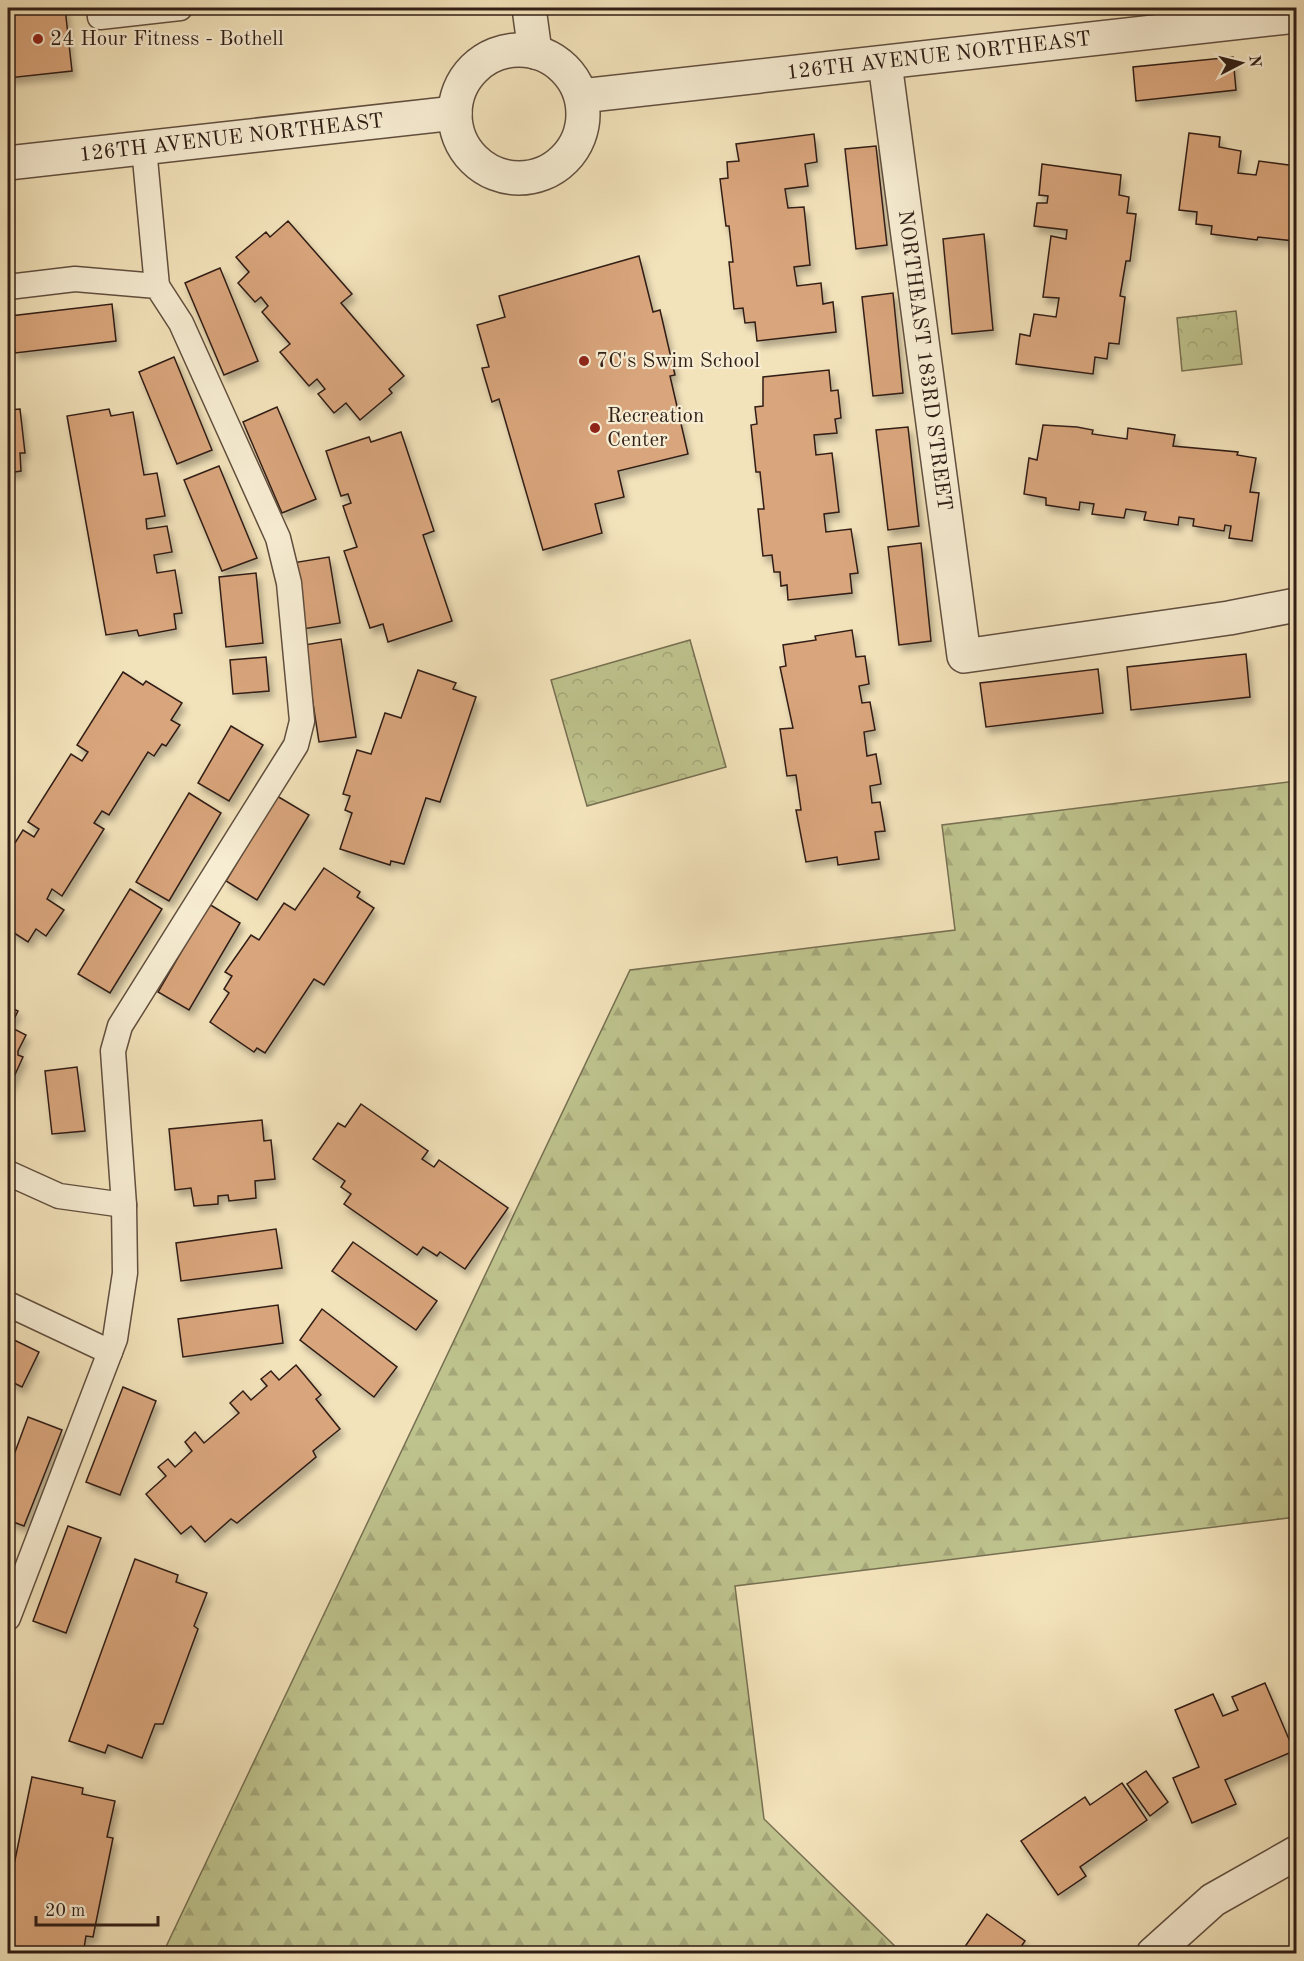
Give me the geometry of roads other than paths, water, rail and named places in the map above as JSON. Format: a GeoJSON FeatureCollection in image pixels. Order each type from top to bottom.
{"type":"FeatureCollection","features":[{"type":"Feature","properties":{"kind":"street"},"geometry":{"type":"LineString","coordinates":[[529,8],[535,52]]}},
{"type":"Feature","properties":{"kind":"street","name":"126TH AVENUE NORTHEAST"},"geometry":{"type":"LineString","coordinates":[[581,96],[885,63],[1148,20],[1296,16]]}},
{"type":"Feature","properties":{"kind":"street"},"geometry":{"type":"LineString","coordinates":[[505,52],[535,52],[564,68],[581,96],[583,120],[577,143],[562,162],[549,172],[534,177],[502,176],[480,165],[460,140],[455,113],[462,85],[470,72],[483,61],[505,52]]}},
{"type":"Feature","properties":{"kind":"street","name":"NORTHEAST 183RD STREET"},"geometry":{"type":"LineString","coordinates":[[885,63],[964,656],[1229,618],[1296,605]]}},
{"type":"Feature","properties":{"kind":"street","name":"126TH AVENUE NORTHEAST"},"geometry":{"type":"LineString","coordinates":[[8,163],[455,113]]}},
{"type":"Feature","properties":{"kind":"street"},"geometry":{"type":"LineString","coordinates":[[1153,1953],[1213,1900],[1296,1853]]}},
{"type":"Feature","properties":{"kind":"lane"},"geometry":{"type":"LineString","coordinates":[[99,8],[100,17],[180,8]]}},
{"type":"Feature","properties":{"kind":"lane"},"geometry":{"type":"LineString","coordinates":[[8,1618],[115,1339],[125,1273],[124,1205],[113,1051],[120,1026],[297,745],[302,721],[290,583],[278,538],[181,323],[157,286],[144,148]]}},
{"type":"Feature","properties":{"kind":"lane"},"geometry":{"type":"LineString","coordinates":[[8,287],[75,279],[157,286]]}},
{"type":"Feature","properties":{"kind":"lane"},"geometry":{"type":"LineString","coordinates":[[8,1173],[59,1196],[124,1205]]}},
{"type":"Feature","properties":{"kind":"lane"},"geometry":{"type":"LineString","coordinates":[[8,1304],[110,1352]]}},
{"type":"Feature","properties":{"kind":"place","name":"24 Hour Fitness - Bothell"},"geometry":{"type":"Point","coordinates":[38,39]}},
{"type":"Feature","properties":{"kind":"place","name":"7C's Swim School"},"geometry":{"type":"Point","coordinates":[584,361]}},
{"type":"Feature","properties":{"kind":"place","name":"Recreation Center"},"geometry":{"type":"Point","coordinates":[595,428]}}]}
